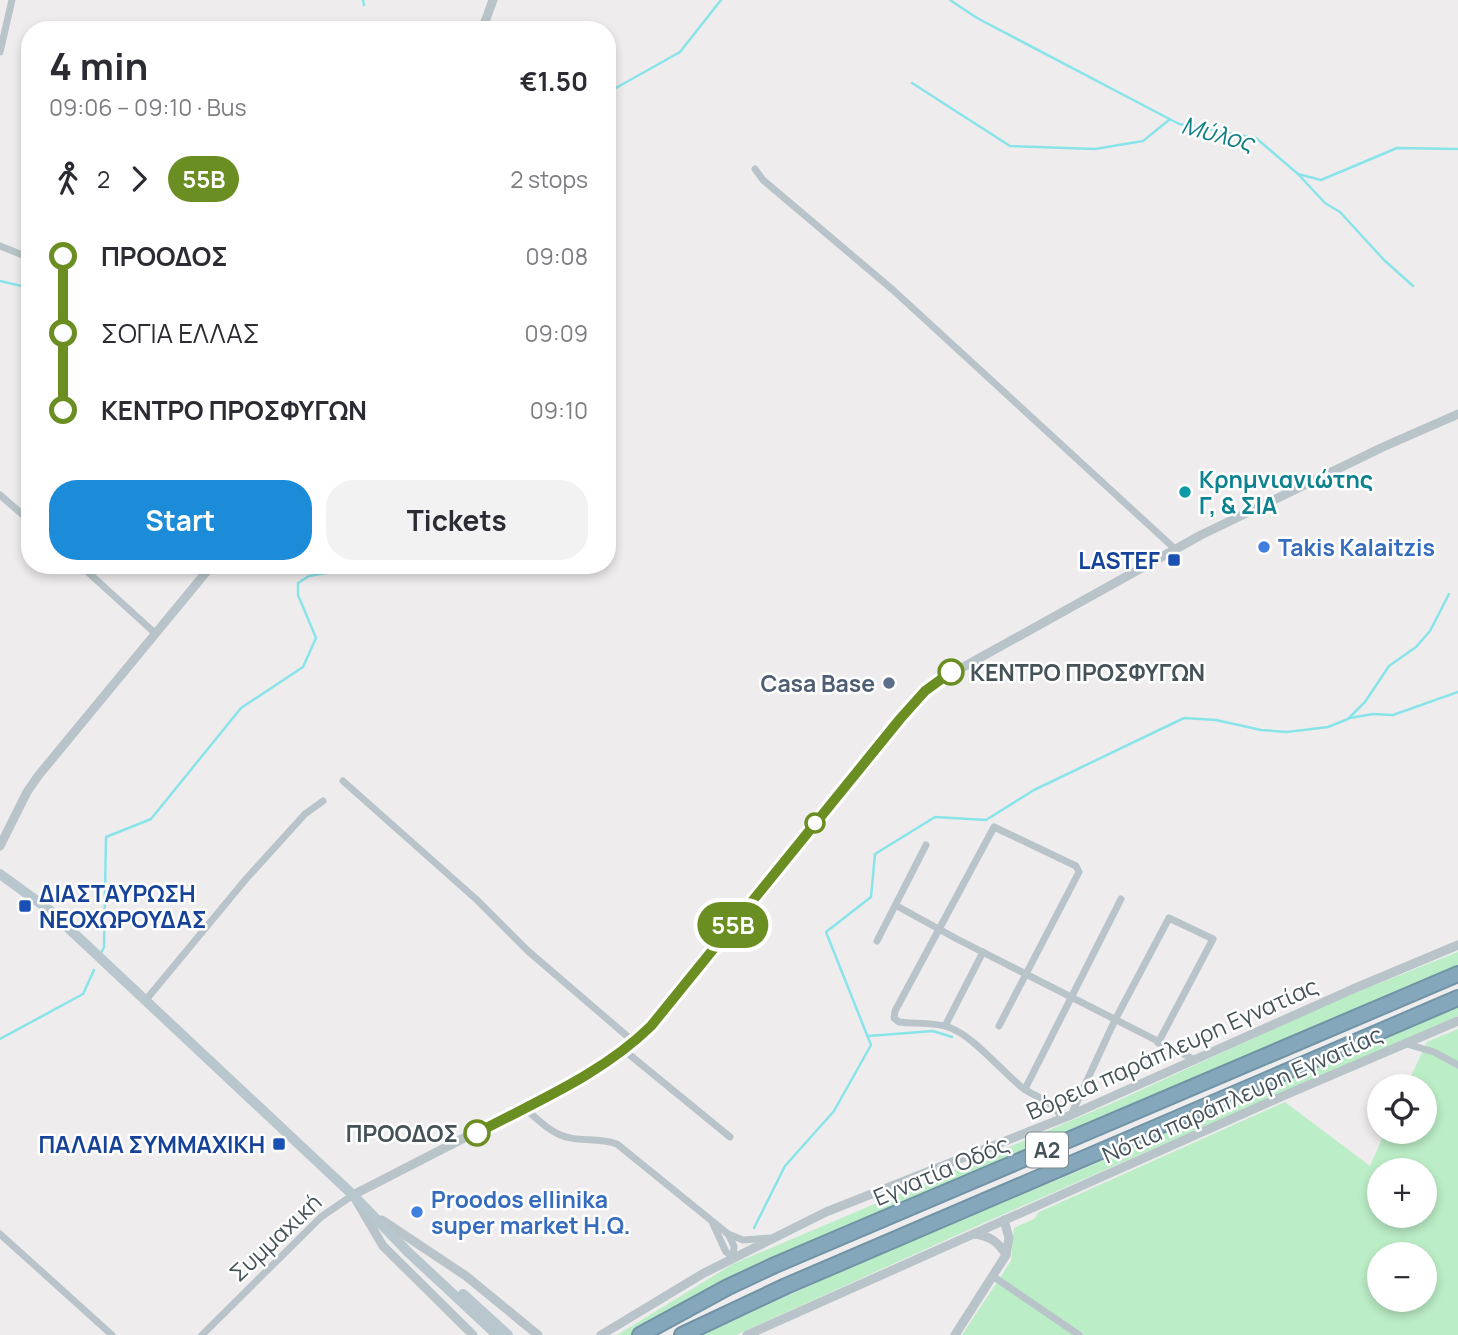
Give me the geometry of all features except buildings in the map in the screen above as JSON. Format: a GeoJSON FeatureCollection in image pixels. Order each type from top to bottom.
{"type":"FeatureCollection","features":[{"type":"Feature","properties":{"kind":"highway","name":"Εγνατία Οδός"},"geometry":{"type":"LineString","coordinates":[[640,1335],[728,1287],[775,1265],[1458,974]]}},
{"type":"Feature","properties":{"kind":"highway","name":"Εγνατία Οδός"},"geometry":{"type":"LineString","coordinates":[[682,1335],[786,1286],[1458,998]]}},
{"type":"Feature","properties":{"kind":"main road"},"geometry":{"type":"LineString","coordinates":[[0,874],[48,909],[353,1195],[408,1252],[497,1335]]}},
{"type":"Feature","properties":{"kind":"main road"},"geometry":{"type":"LineString","coordinates":[[392,1233],[413,1247],[508,1335]]}},
{"type":"Feature","properties":{"kind":"street"},"geometry":{"type":"LineString","coordinates":[[0,52],[12,0]]}},
{"type":"Feature","properties":{"kind":"street"},"geometry":{"type":"LineString","coordinates":[[485,21],[493,0]]}},
{"type":"Feature","properties":{"kind":"street"},"geometry":{"type":"LineString","coordinates":[[755,169],[763,180],[893,290],[1175,550]]}},
{"type":"Feature","properties":{"kind":"street"},"geometry":{"type":"LineString","coordinates":[[0,246],[21,254]]}},
{"type":"Feature","properties":{"kind":"street","name":"Συμμαχική"},"geometry":{"type":"LineString","coordinates":[[202,1335],[321,1217],[353,1195],[577,1080],[625,1051],[651,1026],[925,691],[951,672],[1175,550],[1383,447],[1458,414]]}},
{"type":"Feature","properties":{"kind":"street"},"geometry":{"type":"LineString","coordinates":[[0,495],[21,513]]}},
{"type":"Feature","properties":{"kind":"street"},"geometry":{"type":"LineString","coordinates":[[90,574],[156,634]]}},
{"type":"Feature","properties":{"kind":"street"},"geometry":{"type":"LineString","coordinates":[[0,846],[34,781],[205,574]]}},
{"type":"Feature","properties":{"kind":"street"},"geometry":{"type":"LineString","coordinates":[[343,781],[477,900],[528,951],[634,1042]]}},
{"type":"Feature","properties":{"kind":"street"},"geometry":{"type":"LineString","coordinates":[[145,1001],[246,879],[305,814],[323,801]]}},
{"type":"Feature","properties":{"kind":"street"},"geometry":{"type":"LineString","coordinates":[[999,1026],[1079,872],[1076,866],[994,827],[894,1015],[899,1022],[945,1026],[955,1031],[999,1066],[1008,1078],[1055,1107],[1066,1117],[1169,918],[1213,939],[1158,1042]]}},
{"type":"Feature","properties":{"kind":"street"},"geometry":{"type":"LineString","coordinates":[[877,941],[926,845]]}},
{"type":"Feature","properties":{"kind":"street"},"geometry":{"type":"LineString","coordinates":[[1025,1089],[1121,899]]}},
{"type":"Feature","properties":{"kind":"street"},"geometry":{"type":"LineString","coordinates":[[897,905],[1071,998],[1196,1060]]}},
{"type":"Feature","properties":{"kind":"street","name":"Βόρεια παράπλευρη Εγνατίας"},"geometry":{"type":"LineString","coordinates":[[601,1335],[733,1257],[855,1199],[1066,1117],[1341,994],[1458,946]]}},
{"type":"Feature","properties":{"kind":"street"},"geometry":{"type":"LineString","coordinates":[[945,1026],[983,952]]}},
{"type":"Feature","properties":{"kind":"street","name":"Νότια παράπλευρη Εγνατίας"},"geometry":{"type":"LineString","coordinates":[[972,1234],[1458,1021]]}},
{"type":"Feature","properties":{"kind":"street"},"geometry":{"type":"LineString","coordinates":[[1406,1044],[1422,1047],[1458,1065]]}},
{"type":"Feature","properties":{"kind":"street"},"geometry":{"type":"LineString","coordinates":[[625,1051],[730,1137]]}},
{"type":"Feature","properties":{"kind":"street"},"geometry":{"type":"LineString","coordinates":[[524,1108],[550,1129],[565,1137],[601,1139],[617,1144],[728,1234],[743,1240],[775,1237]]}},
{"type":"Feature","properties":{"kind":"street"},"geometry":{"type":"LineString","coordinates":[[353,1195],[383,1246],[473,1335]]}},
{"type":"Feature","properties":{"kind":"street"},"geometry":{"type":"LineString","coordinates":[[373,1215],[466,1276],[538,1335]]}},
{"type":"Feature","properties":{"kind":"street"},"geometry":{"type":"LineString","coordinates":[[955,1335],[994,1277],[1005,1253],[1009,1242],[1004,1220]]}},
{"type":"Feature","properties":{"kind":"street"},"geometry":{"type":"LineString","coordinates":[[713,1223],[726,1252],[733,1257]]}},
{"type":"Feature","properties":{"kind":"street"},"geometry":{"type":"LineString","coordinates":[[0,1234],[112,1335]]}},
{"type":"Feature","properties":{"kind":"street"},"geometry":{"type":"LineString","coordinates":[[728,1234],[734,1246],[733,1257]]}},
{"type":"Feature","properties":{"kind":"street"},"geometry":{"type":"LineString","coordinates":[[747,1335],[972,1234],[993,1239],[1005,1253]]}},
{"type":"Feature","properties":{"kind":"street"},"geometry":{"type":"LineString","coordinates":[[994,1277],[1079,1335]]}},
{"type":"Feature","properties":{"kind":"green space"},"geometry":{"type":"Polygon","coordinates":[[[1458,952],[1458,967],[635,1335],[617,1335],[733,1264],[1115,1102],[1337,1000],[1458,952]]]}},
{"type":"Feature","properties":{"kind":"green space"},"geometry":{"type":"Polygon","coordinates":[[[1458,1007],[1458,1016],[979,1225],[736,1335],[702,1335],[861,1262],[1458,1007]]]}},
{"type":"Feature","properties":{"kind":"green space"},"geometry":{"type":"Polygon","coordinates":[[[1458,1029],[1458,1335],[962,1335],[1011,1261],[1014,1228],[1034,1219],[1039,1212],[1285,1102],[1367,1164],[1367,1228],[1437,1228],[1437,1158],[1374,1158],[1380,1144],[1437,1144],[1437,1074],[1412,1074],[1427,1042],[1458,1029]]]}},
{"type":"Feature","properties":{"kind":"waterway"},"geometry":{"type":"LineString","coordinates":[[363,0],[364,5]]}},
{"type":"Feature","properties":{"kind":"waterway"},"geometry":{"type":"LineString","coordinates":[[616,88],[680,52],[721,0]]}},
{"type":"Feature","properties":{"kind":"waterway","name":"Μύλος"},"geometry":{"type":"LineString","coordinates":[[950,0],[977,18],[1179,124],[1256,138],[1298,174],[1321,180],[1397,148],[1458,149]]}},
{"type":"Feature","properties":{"kind":"waterway"},"geometry":{"type":"LineString","coordinates":[[912,83],[1010,146],[1095,149],[1143,141],[1169,120]]}},
{"type":"Feature","properties":{"kind":"waterway"},"geometry":{"type":"LineString","coordinates":[[1298,174],[1413,286]]}},
{"type":"Feature","properties":{"kind":"waterway"},"geometry":{"type":"LineString","coordinates":[[0,281],[21,286]]}},
{"type":"Feature","properties":{"kind":"waterway"},"geometry":{"type":"LineString","coordinates":[[101,953],[104,947],[106,837],[151,819],[241,708],[303,667],[316,638],[298,595],[298,583],[309,576],[320,574]]}},
{"type":"Feature","properties":{"kind":"waterway"},"geometry":{"type":"LineString","coordinates":[[754,1228],[785,1166],[834,1111],[871,1045],[826,932],[871,897],[875,854],[935,817],[986,820],[1034,790],[1184,718],[1216,720],[1261,730],[1287,732],[1328,727],[1348,719],[1365,702],[1389,666],[1416,647],[1430,631],[1449,594]]}},
{"type":"Feature","properties":{"kind":"waterway"},"geometry":{"type":"LineString","coordinates":[[1350,718],[1373,714],[1393,715],[1458,692]]}},
{"type":"Feature","properties":{"kind":"waterway"},"geometry":{"type":"LineString","coordinates":[[0,1039],[83,994],[94,970]]}},
{"type":"Feature","properties":{"kind":"waterway"},"geometry":{"type":"LineString","coordinates":[[868,1036],[933,1031],[952,1037]]}},
{"type":"Feature","properties":{"kind":"bus line","name":"55Β"},"geometry":{"type":"LineString","coordinates":[[477,1133],[610,1061],[625,1051],[651,1026],[900,719],[925,691],[951,672]]}},
{"type":"Feature","properties":{"kind":"place","name":"Κρημνιανιώτης Γ, & ΣΙΑ"},"geometry":{"type":"Point","coordinates":[1185,492]}},
{"type":"Feature","properties":{"kind":"place","name":"Takis Kalaitzis"},"geometry":{"type":"Point","coordinates":[1264,547]}},
{"type":"Feature","properties":{"kind":"place","name":"LASTEF"},"geometry":{"type":"Point","coordinates":[1174,560]}},
{"type":"Feature","properties":{"kind":"place","name":"ΚΕΝΤΡΟ ΠΡΟΣΦΥΓΩΝ"},"geometry":{"type":"Point","coordinates":[951,672]}},
{"type":"Feature","properties":{"kind":"place","name":"Casa Base"},"geometry":{"type":"Point","coordinates":[889,683]}},
{"type":"Feature","properties":{"kind":"place","name":"ΔΙΑΣΤΑΥΡΩΣΗ ΝΕΟΧΩΡΟΥΔΑΣ"},"geometry":{"type":"Point","coordinates":[25,906]}},
{"type":"Feature","properties":{"kind":"place","name":"ΠΡΟΟΔΟΣ"},"geometry":{"type":"Point","coordinates":[477,1133]}},
{"type":"Feature","properties":{"kind":"place","name":"ΠΑΛΑΙΑ ΣΥΜΜΑΧΙΚΗ"},"geometry":{"type":"Point","coordinates":[279,1144]}},
{"type":"Feature","properties":{"kind":"place","name":"Proodos ellinika super market H.Q."},"geometry":{"type":"Point","coordinates":[417,1212]}}]}
